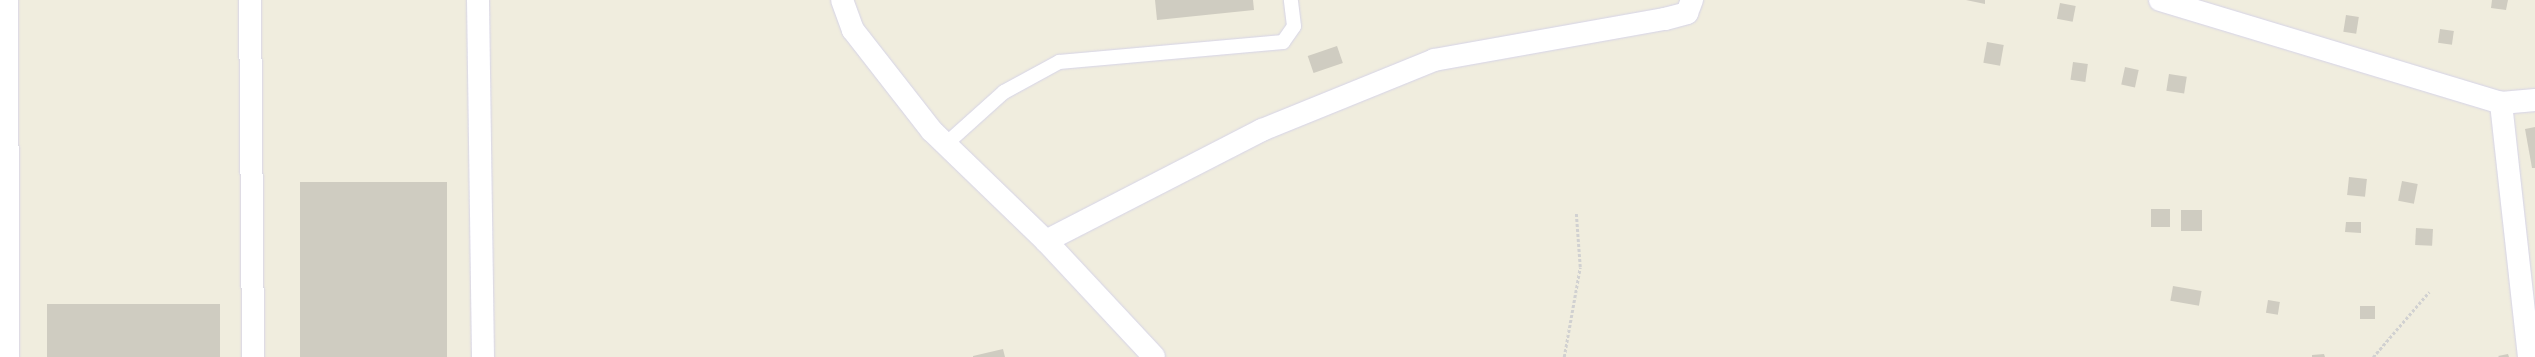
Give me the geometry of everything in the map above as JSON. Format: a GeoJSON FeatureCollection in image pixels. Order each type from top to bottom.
{"type":"FeatureCollection","features":[{"type":"Feature","properties":{"kind":"street"},"geometry":{"type":"LineString","coordinates":[[7,0],[8,357]]}},
{"type":"Feature","properties":{"kind":"street"},"geometry":{"type":"LineString","coordinates":[[250,0],[253,357]]}},
{"type":"Feature","properties":{"kind":"street"},"geometry":{"type":"LineString","coordinates":[[478,0],[483,357]]}},
{"type":"Feature","properties":{"kind":"street"},"geometry":{"type":"LineString","coordinates":[[842,0],[853,30],[932,131],[1046,241],[1154,357]]}},
{"type":"Feature","properties":{"kind":"street"},"geometry":{"type":"LineString","coordinates":[[1046,241],[1262,130],[1434,60],[1688,14],[1692,0]]}},
{"type":"Feature","properties":{"kind":"street"},"geometry":{"type":"LineString","coordinates":[[2160,0],[2501,103],[2535,100]]}},
{"type":"Feature","properties":{"kind":"street"},"geometry":{"type":"LineString","coordinates":[[2501,103],[2529,357]]}},
{"type":"Feature","properties":{"kind":"lane"},"geometry":{"type":"LineString","coordinates":[[946,144],[1004,92],[1060,62],[1283,42],[1294,26],[1290,0]]}},
{"type":"Feature","properties":{"kind":"path"},"geometry":{"type":"LineString","coordinates":[[1564,357],[1580,267],[1576,213]]}},
{"type":"Feature","properties":{"kind":"path"},"geometry":{"type":"LineString","coordinates":[[2373,357],[2428,292]]}},
{"type":"Feature","properties":{"kind":"building"},"geometry":{"type":"Polygon","coordinates":[[[1155,0],[1253,0],[1254,10],[1157,20],[1155,0]]]}},
{"type":"Feature","properties":{"kind":"building"},"geometry":{"type":"Polygon","coordinates":[[[1966,0],[1985,0],[1985,4],[1966,0]]]}},
{"type":"Feature","properties":{"kind":"building"},"geometry":{"type":"Polygon","coordinates":[[[2492,0],[2508,0],[2506,10],[2491,8],[2492,0]]]}},
{"type":"Feature","properties":{"kind":"building"},"geometry":{"type":"Polygon","coordinates":[[[2060,3],[2076,6],[2073,22],[2057,19],[2060,3]]]}},
{"type":"Feature","properties":{"kind":"building"},"geometry":{"type":"Polygon","coordinates":[[[2346,15],[2359,17],[2356,34],[2343,32],[2346,15]]]}},
{"type":"Feature","properties":{"kind":"building"},"geometry":{"type":"Polygon","coordinates":[[[2440,29],[2454,31],[2452,45],[2438,43],[2440,29]]]}},
{"type":"Feature","properties":{"kind":"building"},"geometry":{"type":"Polygon","coordinates":[[[1987,42],[2004,45],[2000,66],[1983,63],[1987,42]]]}},
{"type":"Feature","properties":{"kind":"building"},"geometry":{"type":"Polygon","coordinates":[[[1337,46],[1343,63],[1314,73],[1308,56],[1337,46]]]}},
{"type":"Feature","properties":{"kind":"building"},"geometry":{"type":"Polygon","coordinates":[[[2073,62],[2088,64],[2085,82],[2070,80],[2073,62]]]}},
{"type":"Feature","properties":{"kind":"building"},"geometry":{"type":"Polygon","coordinates":[[[2125,67],[2139,70],[2135,88],[2121,85],[2125,67]]]}},
{"type":"Feature","properties":{"kind":"building"},"geometry":{"type":"Polygon","coordinates":[[[2169,74],[2187,77],[2184,94],[2166,91],[2169,74]]]}},
{"type":"Feature","properties":{"kind":"building"},"geometry":{"type":"Polygon","coordinates":[[[2535,127],[2535,168],[2532,168],[2525,129],[2535,127]]]}},
{"type":"Feature","properties":{"kind":"building"},"geometry":{"type":"Polygon","coordinates":[[[2349,177],[2367,179],[2365,197],[2347,195],[2349,177]]]}},
{"type":"Feature","properties":{"kind":"building"},"geometry":{"type":"Polygon","coordinates":[[[2402,181],[2418,184],[2414,204],[2398,201],[2402,181]]]}},
{"type":"Feature","properties":{"kind":"building"},"geometry":{"type":"Polygon","coordinates":[[[300,182],[447,182],[447,357],[300,357],[300,182]]]}},
{"type":"Feature","properties":{"kind":"building"},"geometry":{"type":"Polygon","coordinates":[[[2151,209],[2170,209],[2170,227],[2151,227],[2151,209]]]}},
{"type":"Feature","properties":{"kind":"building"},"geometry":{"type":"Polygon","coordinates":[[[2181,210],[2202,210],[2202,231],[2181,231],[2181,210]]]}},
{"type":"Feature","properties":{"kind":"building"},"geometry":{"type":"Polygon","coordinates":[[[2346,222],[2361,222],[2361,233],[2345,232],[2346,222]]]}},
{"type":"Feature","properties":{"kind":"building"},"geometry":{"type":"Polygon","coordinates":[[[2416,228],[2433,229],[2432,246],[2415,245],[2416,228]]]}},
{"type":"Feature","properties":{"kind":"building"},"geometry":{"type":"Polygon","coordinates":[[[2173,286],[2202,291],[2199,306],[2170,301],[2173,286]]]}},
{"type":"Feature","properties":{"kind":"building"},"geometry":{"type":"Polygon","coordinates":[[[2268,300],[2280,302],[2278,315],[2266,313],[2268,300]]]}},
{"type":"Feature","properties":{"kind":"building"},"geometry":{"type":"Polygon","coordinates":[[[47,304],[220,304],[220,357],[47,357],[47,304]]]}},
{"type":"Feature","properties":{"kind":"building"},"geometry":{"type":"Polygon","coordinates":[[[2360,306],[2375,306],[2375,319],[2360,319],[2360,306]]]}},
{"type":"Feature","properties":{"kind":"building"},"geometry":{"type":"Polygon","coordinates":[[[1003,349],[1005,357],[973,357],[973,356],[1003,349]]]}},
{"type":"Feature","properties":{"kind":"building"},"geometry":{"type":"Polygon","coordinates":[[[2324,354],[2325,357],[2312,357],[2312,355],[2324,354]]]}},
{"type":"Feature","properties":{"kind":"building"},"geometry":{"type":"Polygon","coordinates":[[[2508,354],[2509,357],[2498,356],[2508,354]]]}}]}
